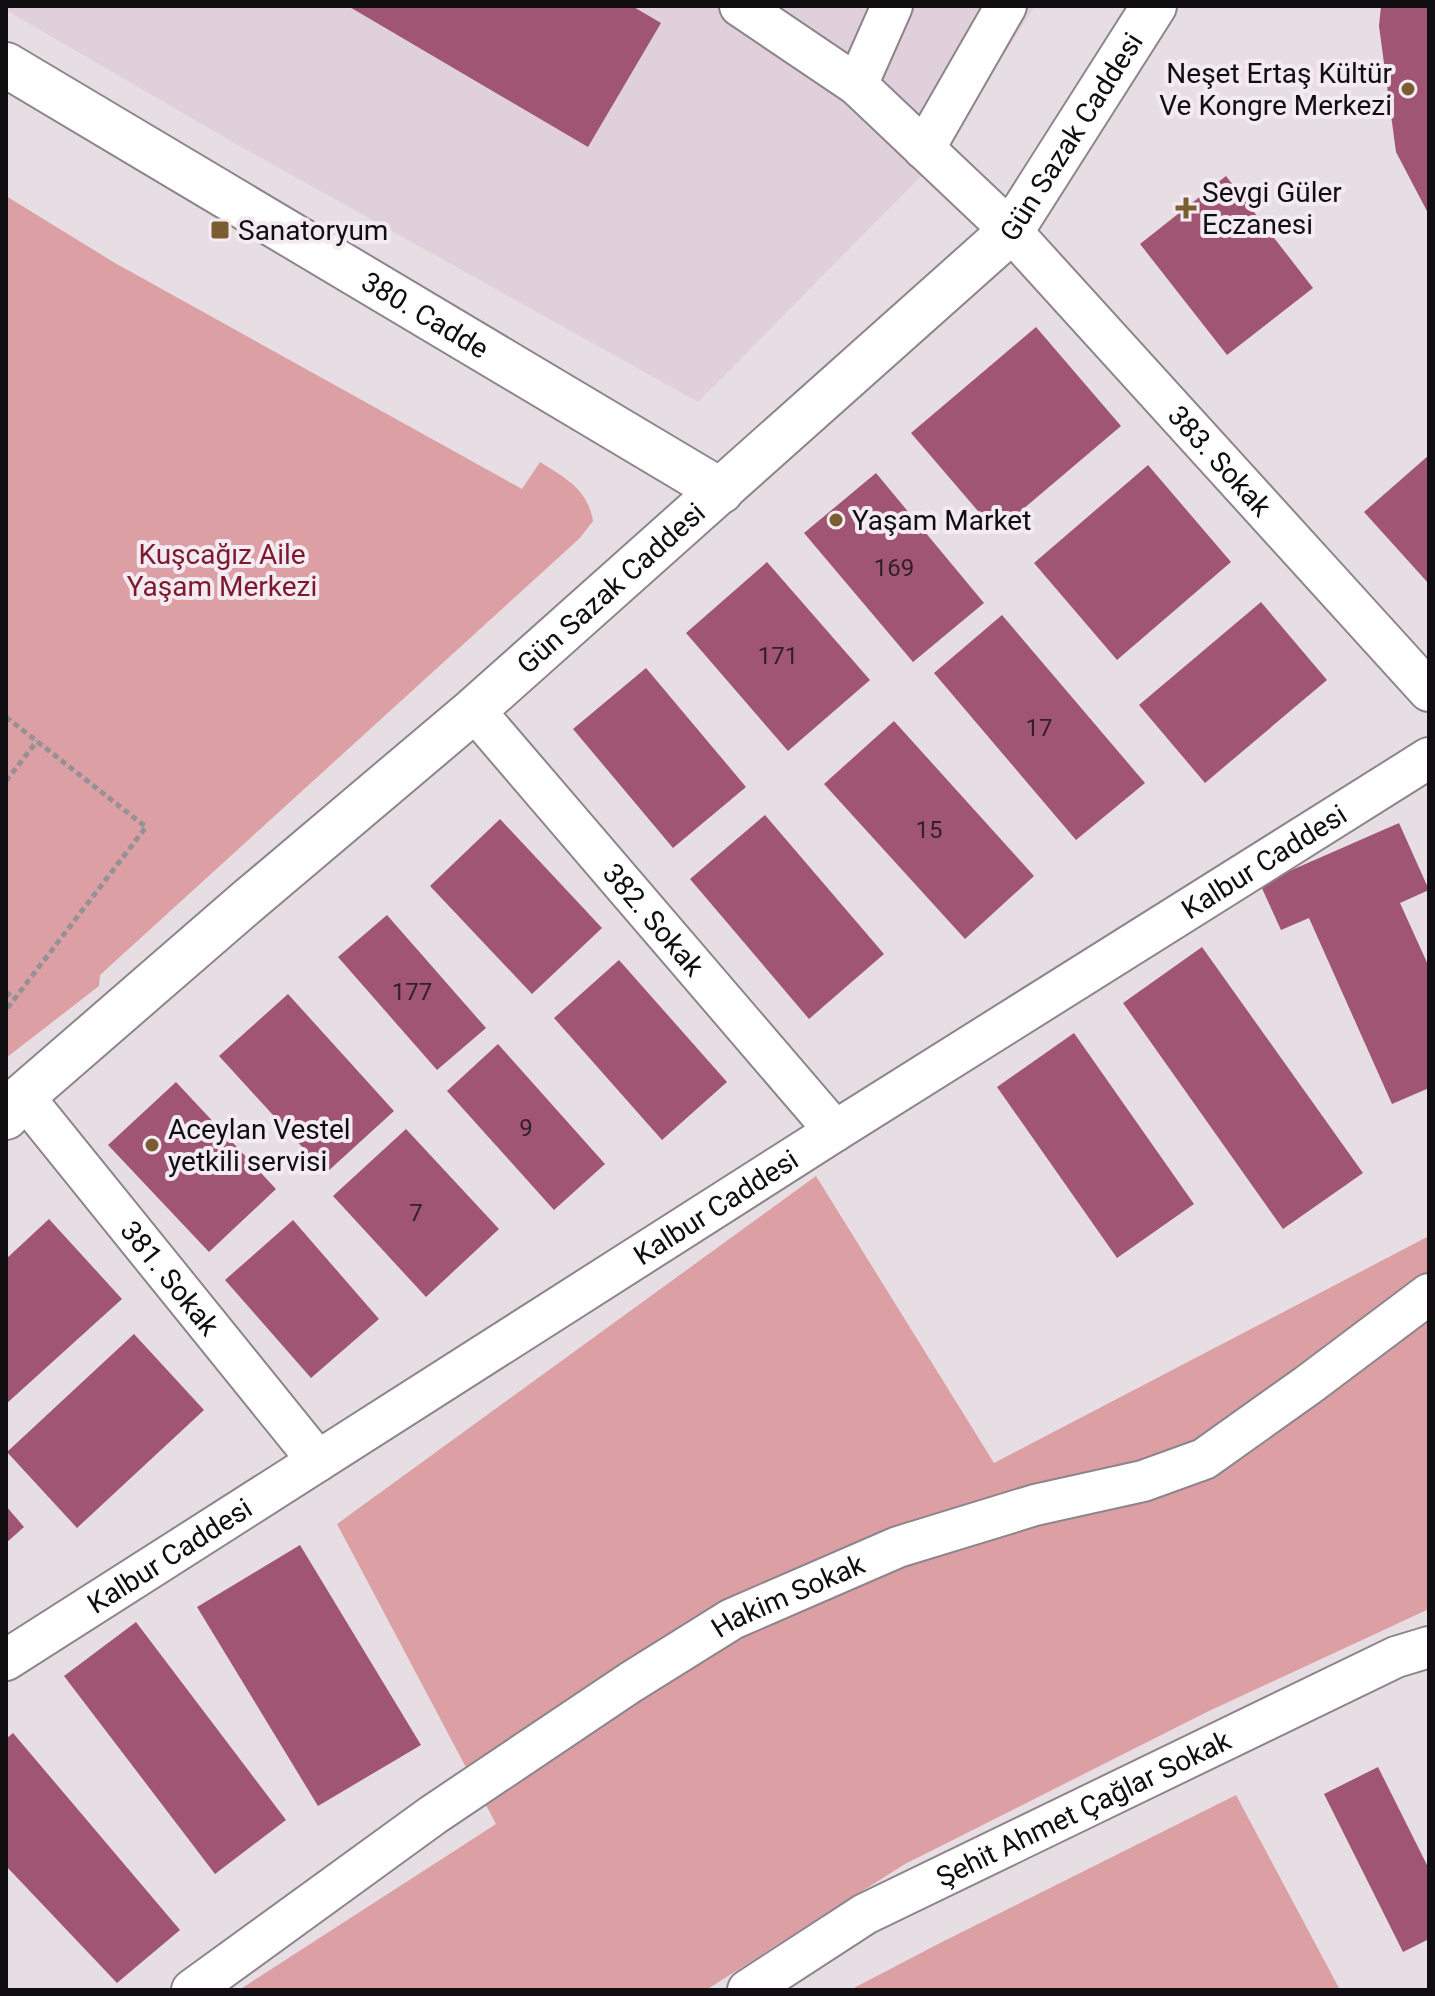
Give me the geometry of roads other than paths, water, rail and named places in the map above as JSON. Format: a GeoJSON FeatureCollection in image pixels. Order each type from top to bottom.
{"type":"FeatureCollection","features":[{"type":"Feature","properties":{"kind":"street","name":"383. Sokak"},"geometry":{"type":"LineString","coordinates":[[740,6],[857,85],[1011,231],[1429,691]]}},
{"type":"Feature","properties":{"kind":"street"},"geometry":{"type":"LineString","coordinates":[[857,85],[892,6]]}},
{"type":"Feature","properties":{"kind":"street"},"geometry":{"type":"LineString","coordinates":[[924,149],[1006,6]]}},
{"type":"Feature","properties":{"kind":"street","name":"Gün Sazak Caddesi"},"geometry":{"type":"LineString","coordinates":[[14,1106],[260,890],[474,710],[1011,231],[1154,6]]}},
{"type":"Feature","properties":{"kind":"street","name":"380. Cadde"},"geometry":{"type":"LineString","coordinates":[[6,65],[721,491]]}},
{"type":"Feature","properties":{"kind":"street","name":"382. Sokak"},"geometry":{"type":"LineString","coordinates":[[474,710],[835,1131]]}},
{"type":"Feature","properties":{"kind":"street","name":"Kalbur Caddesi"},"geometry":{"type":"LineString","coordinates":[[6,1660],[835,1131],[1429,758]]}},
{"type":"Feature","properties":{"kind":"street","name":"381. Sokak"},"geometry":{"type":"LineString","coordinates":[[14,1106],[318,1461]]}},
{"type":"Feature","properties":{"kind":"street","name":"Hakim Sokak"},"geometry":{"type":"LineString","coordinates":[[192,1990],[433,1815],[631,1682],[732,1619],[898,1547],[1035,1505],[1143,1481],[1204,1459],[1429,1294]]}},
{"type":"Feature","properties":{"kind":"street","name":"Şehit Ahmet Çağlar Sokak"},"geometry":{"type":"LineString","coordinates":[[748,1990],[865,1914],[1396,1657],[1429,1647]]}},
{"type":"Feature","properties":{"kind":"place","name":"Neşet Ertaş Kültür Ve Kongre Merkezi"},"geometry":{"type":"Point","coordinates":[1408,89]}},
{"type":"Feature","properties":{"kind":"place","name":"Sevgi Güler Eczanesi"},"geometry":{"type":"Point","coordinates":[1186,208]}},
{"type":"Feature","properties":{"kind":"place","name":"Sanatoryum"},"geometry":{"type":"Point","coordinates":[220,230]}},
{"type":"Feature","properties":{"kind":"place","name":"Yaşam Market"},"geometry":{"type":"Point","coordinates":[836,520]}},
{"type":"Feature","properties":{"kind":"place","name":"Aceylan Vestel yetkili servisi"},"geometry":{"type":"Point","coordinates":[152,1145]}},
{"type":"Feature","properties":{"kind":"park label","name":"Kuşcağız Aile Yaşam Merkezi"},"geometry":{"type":"Point","coordinates":[222,570]}}]}
